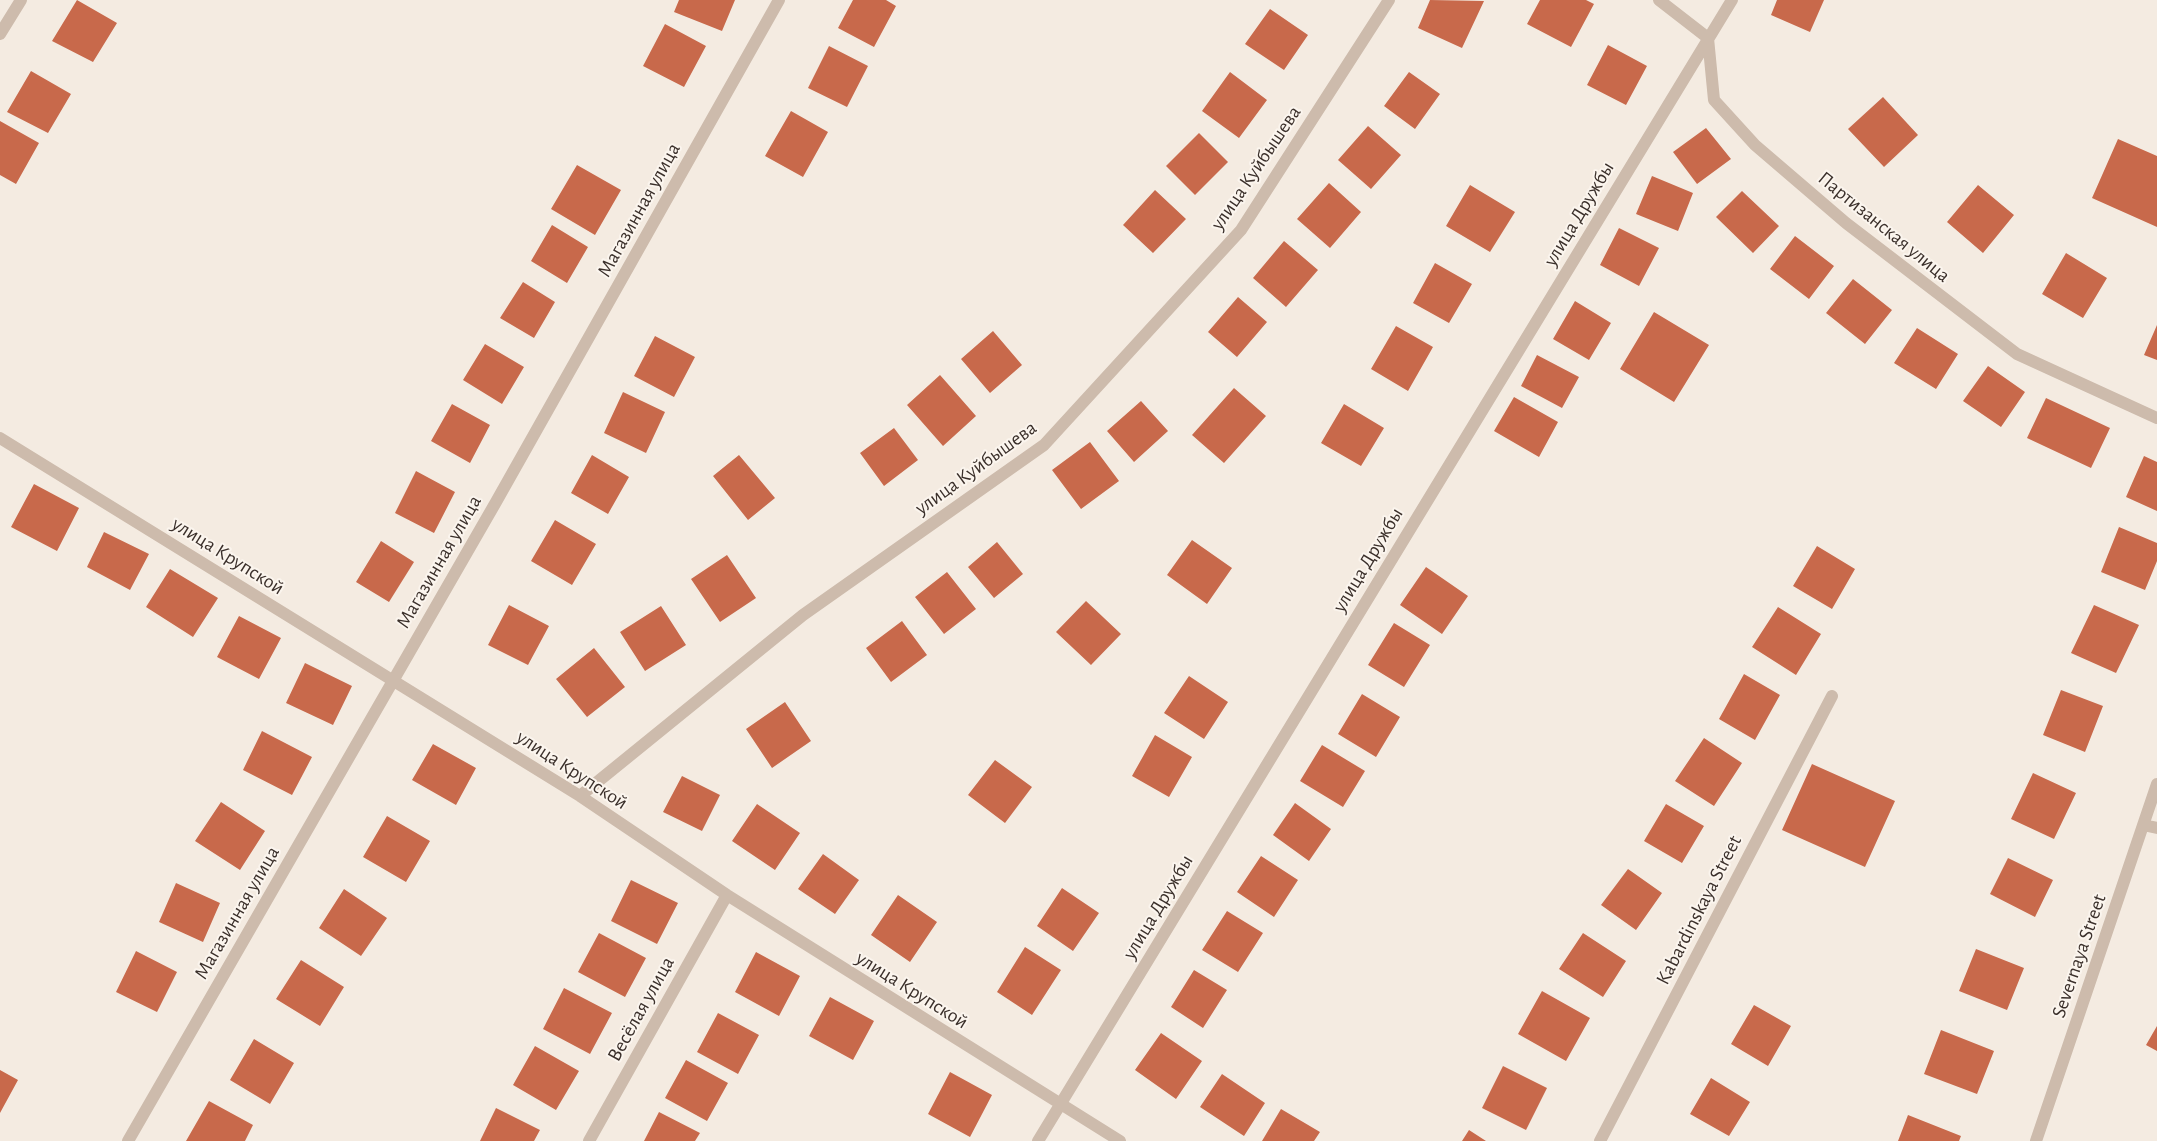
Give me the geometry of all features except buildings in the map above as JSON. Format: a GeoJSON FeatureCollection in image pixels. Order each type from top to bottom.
{"type":"FeatureCollection","features":[{"type":"Feature","properties":{"kind":"street"},"geometry":{"type":"LineString","coordinates":[[0,34],[21,0]]}},
{"type":"Feature","properties":{"kind":"street","name":"Магазинная улица"},"geometry":{"type":"LineString","coordinates":[[128,1141],[496,502],[779,0]]}},
{"type":"Feature","properties":{"kind":"street","name":"улица Куйбышева"},"geometry":{"type":"LineString","coordinates":[[580,796],[803,615],[1044,445],[1241,230],[1389,0]]}},
{"type":"Feature","properties":{"kind":"street"},"geometry":{"type":"LineString","coordinates":[[1659,0],[1708,38]]}},
{"type":"Feature","properties":{"kind":"street","name":"улица Дружбы"},"geometry":{"type":"LineString","coordinates":[[1038,1141],[1732,0]]}},
{"type":"Feature","properties":{"kind":"street","name":"Партизанская улица"},"geometry":{"type":"LineString","coordinates":[[1708,38],[1714,100],[1755,145],[1846,223],[2017,354],[2157,418]]}},
{"type":"Feature","properties":{"kind":"street","name":"улица Крупской"},"geometry":{"type":"LineString","coordinates":[[0,438],[580,796],[726,895],[1120,1141]]}},
{"type":"Feature","properties":{"kind":"street","name":"Kabardinskaya Street"},"geometry":{"type":"LineString","coordinates":[[1600,1141],[1832,696]]}},
{"type":"Feature","properties":{"kind":"street","name":"Severnaya Street"},"geometry":{"type":"LineString","coordinates":[[2036,1141],[2157,784]]}},
{"type":"Feature","properties":{"kind":"street"},"geometry":{"type":"LineString","coordinates":[[2143,825],[2157,828]]}},
{"type":"Feature","properties":{"kind":"street","name":"Весёлая улица"},"geometry":{"type":"LineString","coordinates":[[589,1141],[726,895]]}}]}
